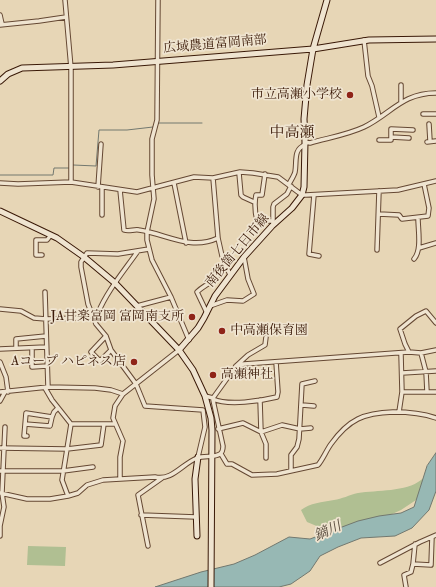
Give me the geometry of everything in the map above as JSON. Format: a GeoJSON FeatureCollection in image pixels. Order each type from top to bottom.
{"type":"FeatureCollection","features":[{"type":"Feature","properties":{"kind":"street"},"geometry":{"type":"LineString","coordinates":[[65,0],[71,68],[71,182]]}},
{"type":"Feature","properties":{"kind":"street"},"geometry":{"type":"LineString","coordinates":[[158,0],[156,120],[152,139],[154,199],[147,232],[147,240],[152,260],[171,297],[189,340]]}},
{"type":"Feature","properties":{"kind":"street"},"geometry":{"type":"LineString","coordinates":[[302,194],[304,186],[304,119],[306,93],[313,49],[327,0]]}},
{"type":"Feature","properties":{"kind":"street"},"geometry":{"type":"LineString","coordinates":[[0,16],[1,24],[66,17]]}},
{"type":"Feature","properties":{"kind":"street","name":"広域農道富岡南部"},"geometry":{"type":"LineString","coordinates":[[0,81],[8,74],[22,68],[71,68],[313,49],[364,40],[436,39]]}},
{"type":"Feature","properties":{"kind":"street"},"geometry":{"type":"LineString","coordinates":[[364,40],[368,76],[372,86],[379,117]]}},
{"type":"Feature","properties":{"kind":"street"},"geometry":{"type":"LineString","coordinates":[[401,84],[401,102]]}},
{"type":"Feature","properties":{"kind":"street"},"geometry":{"type":"LineString","coordinates":[[265,174],[262,195],[256,195],[254,202],[257,221],[273,223],[274,204],[287,194],[295,170],[297,151],[301,146],[310,142],[360,129],[401,102],[424,94],[436,93]]}},
{"type":"Feature","properties":{"kind":"street"},"geometry":{"type":"LineString","coordinates":[[423,114],[436,114]]}},
{"type":"Feature","properties":{"kind":"street"},"geometry":{"type":"LineString","coordinates":[[430,124],[428,142],[436,141]]}},
{"type":"Feature","properties":{"kind":"street"},"geometry":{"type":"LineString","coordinates":[[391,138],[391,130],[413,130]]}},
{"type":"Feature","properties":{"kind":"street"},"geometry":{"type":"LineString","coordinates":[[379,140],[409,138]]}},
{"type":"Feature","properties":{"kind":"street"},"geometry":{"type":"LineString","coordinates":[[101,144],[100,187],[102,215]]}},
{"type":"Feature","properties":{"kind":"street"},"geometry":{"type":"LineString","coordinates":[[0,183],[18,184],[71,182],[138,192],[194,177],[213,178],[239,173],[265,174],[278,177],[302,194],[314,195],[398,190],[436,181]]}},
{"type":"Feature","properties":{"kind":"street"},"geometry":{"type":"LineString","coordinates":[[239,173],[241,195],[254,202]]}},
{"type":"Feature","properties":{"kind":"street"},"geometry":{"type":"LineString","coordinates":[[213,178],[218,238],[222,256],[230,275]]}},
{"type":"Feature","properties":{"kind":"street"},"geometry":{"type":"LineString","coordinates":[[174,183],[186,243]]}},
{"type":"Feature","properties":{"kind":"street"},"geometry":{"type":"LineString","coordinates":[[379,214],[399,215],[402,219],[428,216],[429,208],[424,184]]}},
{"type":"Feature","properties":{"kind":"street"},"geometry":{"type":"LineString","coordinates":[[120,190],[124,230],[126,231],[138,230],[186,243],[209,242],[218,238]]}},
{"type":"Feature","properties":{"kind":"street"},"geometry":{"type":"LineString","coordinates":[[377,250],[380,191]]}},
{"type":"Feature","properties":{"kind":"street","name":"南後箇七日市線"},"geometry":{"type":"LineString","coordinates":[[179,350],[198,328],[215,296],[244,257],[273,223],[292,208],[302,194]]}},
{"type":"Feature","properties":{"kind":"street"},"geometry":{"type":"LineString","coordinates":[[314,195],[309,254],[319,256]]}},
{"type":"Feature","properties":{"kind":"street"},"geometry":{"type":"LineString","coordinates":[[0,211],[52,236],[84,257],[115,283],[179,350],[193,370],[205,396],[211,418],[211,587]]}},
{"type":"Feature","properties":{"kind":"street"},"geometry":{"type":"LineString","coordinates":[[414,259],[419,248],[418,218]]}},
{"type":"Feature","properties":{"kind":"street"},"geometry":{"type":"LineString","coordinates":[[42,255],[36,255],[36,240],[47,240],[52,236]]}},
{"type":"Feature","properties":{"kind":"street"},"geometry":{"type":"LineString","coordinates":[[419,248],[436,243]]}},
{"type":"Feature","properties":{"kind":"street"},"geometry":{"type":"LineString","coordinates":[[149,249],[118,254],[87,253],[81,262],[81,267],[88,304],[92,315],[99,328],[106,336],[111,350],[136,384],[145,406],[203,410],[205,427],[198,457],[195,479],[197,536]]}},
{"type":"Feature","properties":{"kind":"street"},"geometry":{"type":"LineString","coordinates":[[98,313],[115,283],[138,250]]}},
{"type":"Feature","properties":{"kind":"street"},"geometry":{"type":"LineString","coordinates":[[210,306],[228,300],[243,300],[254,294],[248,279],[244,257]]}},
{"type":"Feature","properties":{"kind":"street"},"geometry":{"type":"LineString","coordinates":[[207,313],[197,292],[202,286],[212,281],[226,268]]}},
{"type":"Feature","properties":{"kind":"street"},"geometry":{"type":"LineString","coordinates":[[45,292],[46,388],[58,408],[71,424],[62,480],[68,496]]}},
{"type":"Feature","properties":{"kind":"street"},"geometry":{"type":"LineString","coordinates":[[137,306],[171,297]]}},
{"type":"Feature","properties":{"kind":"street"},"geometry":{"type":"LineString","coordinates":[[0,309],[21,311],[34,318],[46,319],[80,318],[92,315]]}},
{"type":"Feature","properties":{"kind":"street"},"geometry":{"type":"LineString","coordinates":[[409,352],[400,329],[416,316],[426,311],[436,323]]}},
{"type":"Feature","properties":{"kind":"street"},"geometry":{"type":"LineString","coordinates":[[16,348],[16,339],[46,336]]}},
{"type":"Feature","properties":{"kind":"street"},"geometry":{"type":"LineString","coordinates":[[106,336],[91,352],[100,361],[111,350]]}},
{"type":"Feature","properties":{"kind":"street"},"geometry":{"type":"LineString","coordinates":[[266,337],[265,345],[248,355],[236,366],[213,399],[218,429],[223,446],[221,454],[227,464],[232,464],[252,475],[277,474],[302,470],[318,465],[331,444],[352,422],[359,418],[377,412],[419,413],[436,418]]}},
{"type":"Feature","properties":{"kind":"street"},"geometry":{"type":"LineString","coordinates":[[0,349],[46,347]]}},
{"type":"Feature","properties":{"kind":"street"},"geometry":{"type":"LineString","coordinates":[[32,348],[32,367],[46,366]]}},
{"type":"Feature","properties":{"kind":"street"},"geometry":{"type":"LineString","coordinates":[[120,478],[120,456],[123,441],[115,424],[115,406],[123,394],[179,350]]}},
{"type":"Feature","properties":{"kind":"street"},"geometry":{"type":"LineString","coordinates":[[236,366],[244,364],[401,354],[409,352],[421,353],[436,350]]}},
{"type":"Feature","properties":{"kind":"street"},"geometry":{"type":"LineString","coordinates":[[421,353],[426,372],[427,392]]}},
{"type":"Feature","properties":{"kind":"street"},"geometry":{"type":"LineString","coordinates":[[399,412],[402,392],[401,354]]}},
{"type":"Feature","properties":{"kind":"street"},"geometry":{"type":"LineString","coordinates":[[0,362],[6,377],[6,392],[0,401]]}},
{"type":"Feature","properties":{"kind":"street"},"geometry":{"type":"LineString","coordinates":[[205,396],[213,399],[248,402],[277,397],[276,362]]}},
{"type":"Feature","properties":{"kind":"street"},"geometry":{"type":"LineString","coordinates":[[402,373],[436,371]]}},
{"type":"Feature","properties":{"kind":"street"},"geometry":{"type":"LineString","coordinates":[[292,471],[291,455],[297,447],[300,429],[302,384],[315,381]]}},
{"type":"Feature","properties":{"kind":"street"},"geometry":{"type":"LineString","coordinates":[[0,392],[46,388],[95,388],[111,390],[123,394]]}},
{"type":"Feature","properties":{"kind":"street"},"geometry":{"type":"LineString","coordinates":[[402,392],[436,392]]}},
{"type":"Feature","properties":{"kind":"street"},"geometry":{"type":"LineString","coordinates":[[260,400],[261,432],[266,444],[266,458]]}},
{"type":"Feature","properties":{"kind":"street"},"geometry":{"type":"LineString","coordinates":[[302,405],[314,406]]}},
{"type":"Feature","properties":{"kind":"street"},"geometry":{"type":"LineString","coordinates":[[25,424],[50,426],[54,412],[58,408]]}},
{"type":"Feature","properties":{"kind":"street"},"geometry":{"type":"LineString","coordinates":[[27,436],[24,436],[26,413],[52,417]]}},
{"type":"Feature","properties":{"kind":"street"},"geometry":{"type":"LineString","coordinates":[[218,429],[243,423],[261,432],[282,425],[300,429],[311,428]]}},
{"type":"Feature","properties":{"kind":"street"},"geometry":{"type":"LineString","coordinates":[[71,424],[115,424]]}},
{"type":"Feature","properties":{"kind":"street"},"geometry":{"type":"LineString","coordinates":[[2,448],[67,449],[101,445],[104,424]]}},
{"type":"Feature","properties":{"kind":"street"},"geometry":{"type":"LineString","coordinates":[[0,536],[0,526],[4,507],[1,493],[2,448],[5,427]]}},
{"type":"Feature","properties":{"kind":"street"},"geometry":{"type":"LineString","coordinates":[[148,546],[138,495],[162,478],[171,475],[198,457],[221,454]]}},
{"type":"Feature","properties":{"kind":"street"},"geometry":{"type":"LineString","coordinates":[[2,471],[63,471],[93,467]]}},
{"type":"Feature","properties":{"kind":"street"},"geometry":{"type":"LineString","coordinates":[[1,493],[28,499],[50,499],[78,493],[91,483],[120,478],[155,476],[162,478]]}},
{"type":"Feature","properties":{"kind":"street"},"geometry":{"type":"LineString","coordinates":[[141,515],[196,517]]}},
{"type":"Feature","properties":{"kind":"street"},"geometry":{"type":"LineString","coordinates":[[380,563],[414,544],[434,536],[431,565],[413,564]]}},
{"type":"Feature","properties":{"kind":"street"},"geometry":{"type":"LineString","coordinates":[[406,587],[404,575],[411,572],[414,544]]}},
{"type":"Feature","properties":{"kind":"green space"},"geometry":{"type":"Polygon","coordinates":[[[430,471],[416,500],[401,510],[370,524],[352,527],[319,527],[307,522],[301,510],[312,504],[358,493],[408,487],[421,480],[430,471]]]}},
{"type":"Feature","properties":{"kind":"green space"},"geometry":{"type":"Polygon","coordinates":[[[28,546],[66,547],[65,566],[27,565],[28,546]]]}},
{"type":"Feature","properties":{"kind":"water"},"geometry":{"type":"Polygon","coordinates":[[[436,453],[436,491],[429,510],[412,528],[395,536],[361,538],[338,547],[320,556],[310,571],[291,584],[279,587],[155,587],[201,572],[234,564],[289,537],[310,539],[358,521],[401,513],[414,507],[427,466],[436,453]]]}},
{"type":"Feature","properties":{"kind":"waterway"},"geometry":{"type":"LineString","coordinates":[[158,123],[202,123]]}},
{"type":"Feature","properties":{"kind":"waterway"},"geometry":{"type":"LineString","coordinates":[[73,165],[96,166],[99,130],[127,130],[153,127]]}},
{"type":"Feature","properties":{"kind":"waterway"},"geometry":{"type":"LineString","coordinates":[[0,175],[53,175],[54,168],[69,168]]}},
{"type":"Feature","properties":{"kind":"place","name":"市立高瀬小学校"},"geometry":{"type":"Point","coordinates":[350,95]}},
{"type":"Feature","properties":{"kind":"place","name":"JA甘楽富岡 富岡南支所"},"geometry":{"type":"Point","coordinates":[192,317]}},
{"type":"Feature","properties":{"kind":"place","name":"中高瀬保育園"},"geometry":{"type":"Point","coordinates":[222,331]}},
{"type":"Feature","properties":{"kind":"place","name":"Aコープ ハピネス店"},"geometry":{"type":"Point","coordinates":[134,362]}},
{"type":"Feature","properties":{"kind":"place","name":"高瀬神社"},"geometry":{"type":"Point","coordinates":[213,375]}},
{"type":"Feature","properties":{"kind":"district","name":"中高瀬"},"geometry":{"type":"Point","coordinates":[292,134]}},
{"type":"Feature","properties":{"kind":"water label","name":"鏑川"},"geometry":{"type":"Point","coordinates":[328,532]}}]}
